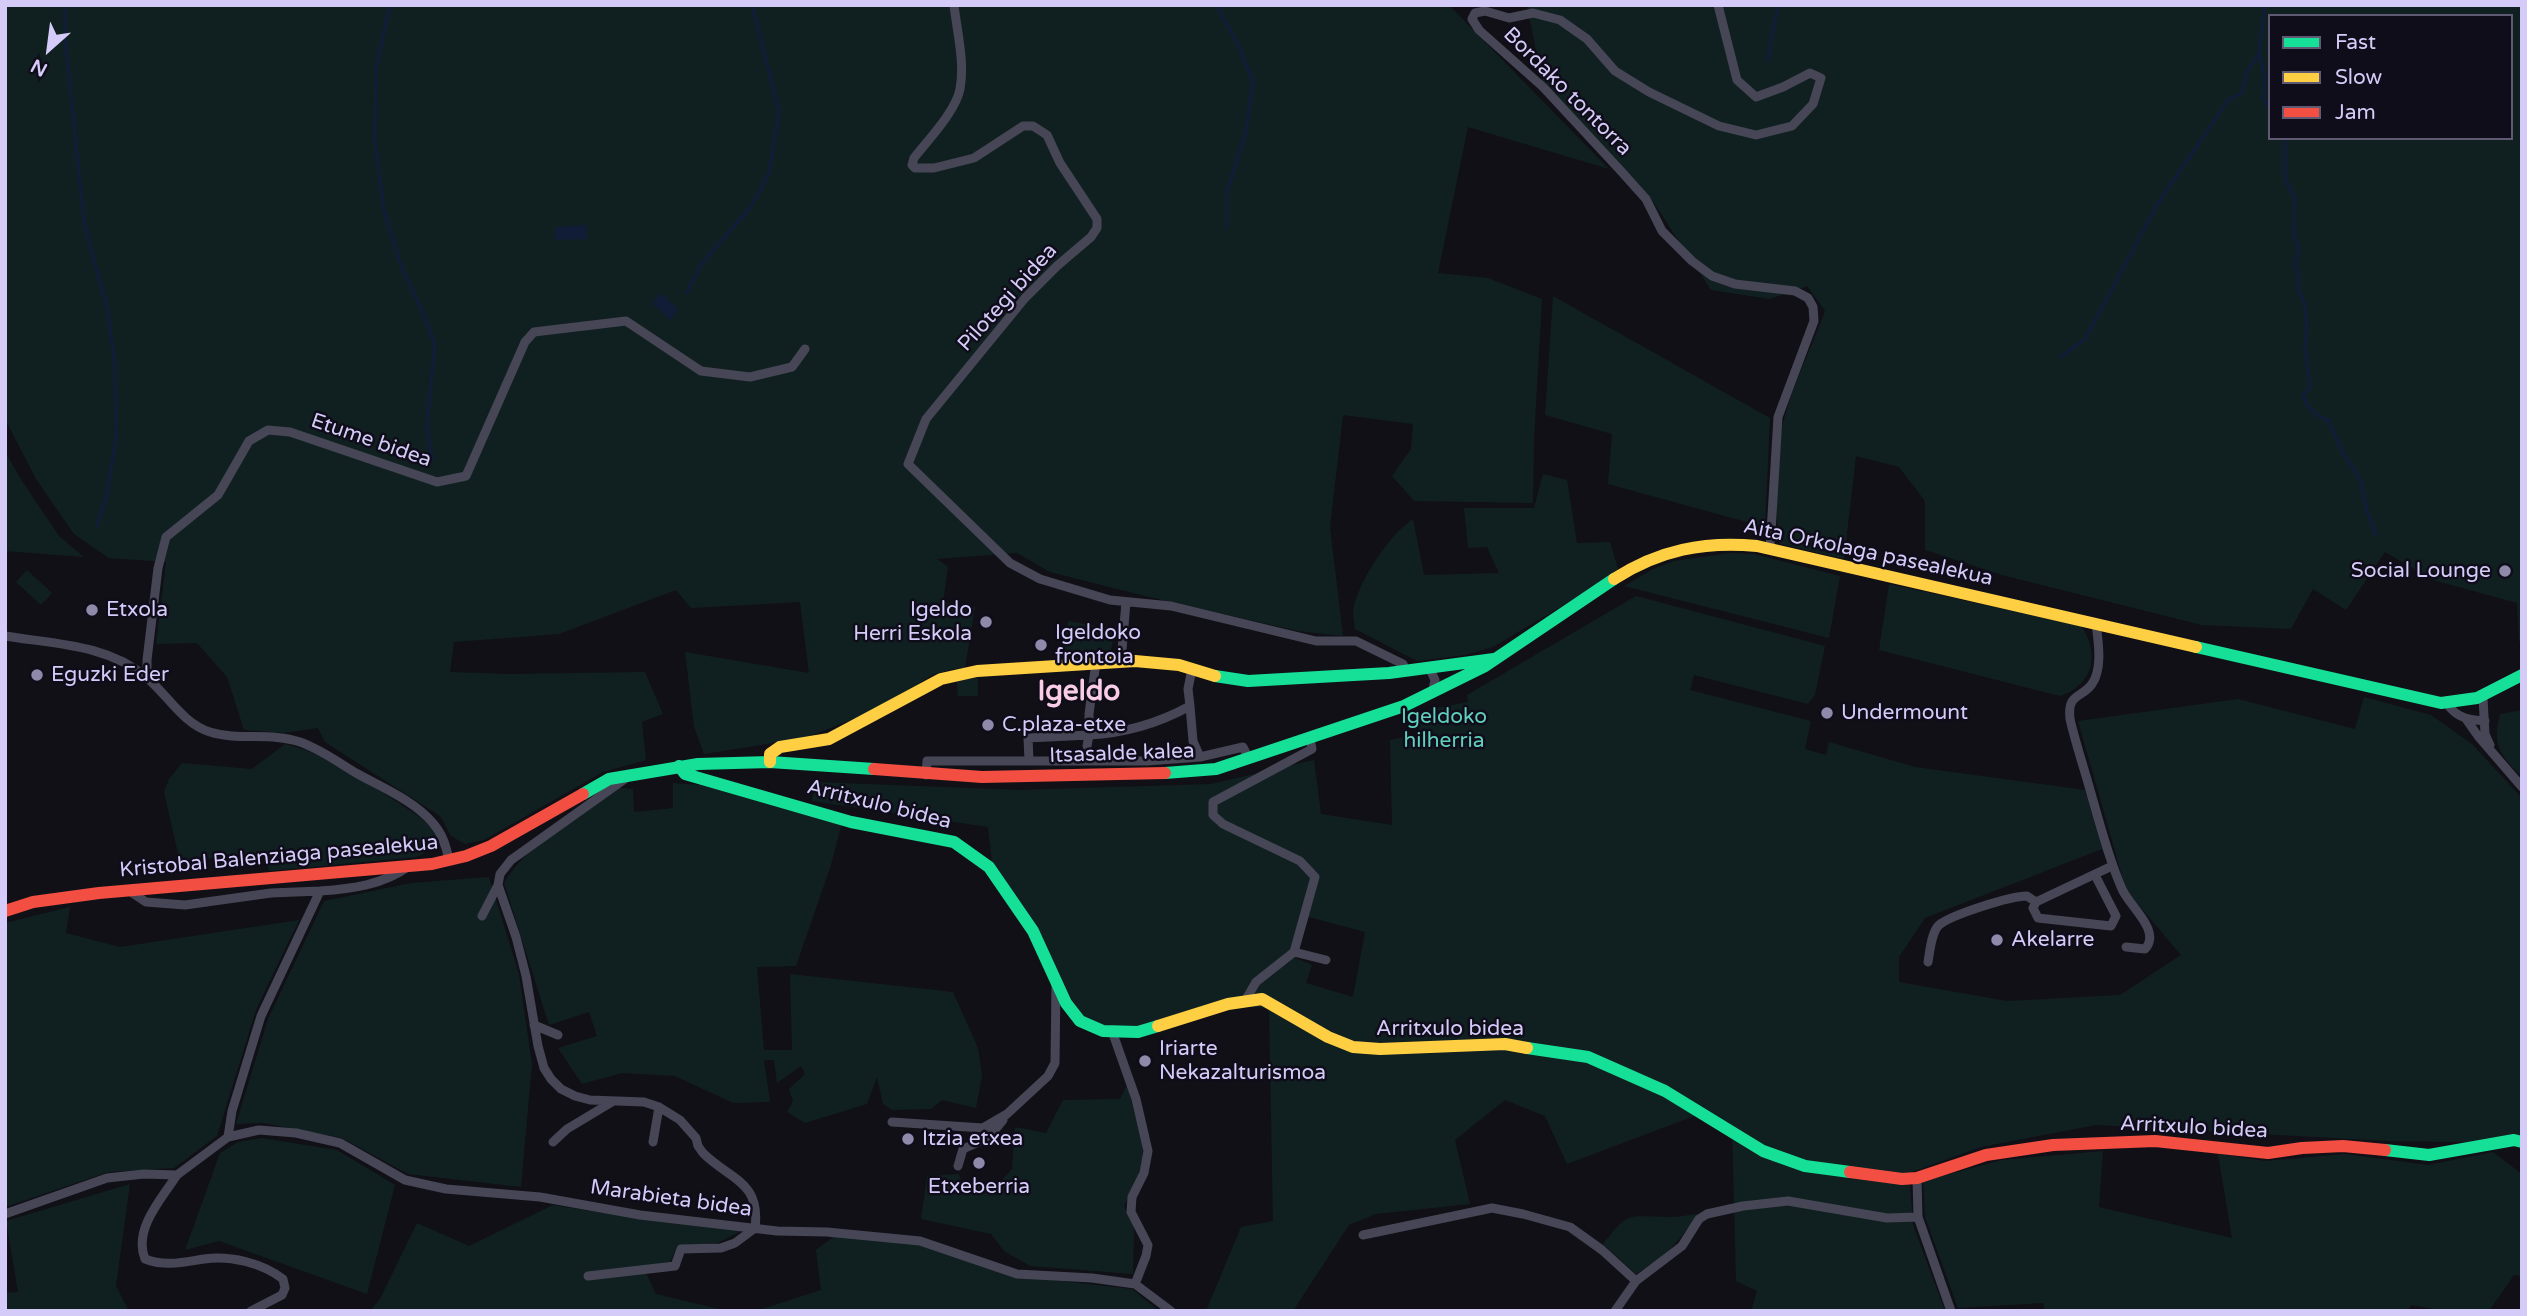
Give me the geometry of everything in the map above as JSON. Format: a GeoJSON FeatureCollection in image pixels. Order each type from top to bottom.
{"type":"FeatureCollection","features":[{"type":"Feature","properties":{"kind":"street","name":"Pilotegi bidea"},"geometry":{"type":"LineString","coordinates":[[954,5],[961,72],[960,91],[951,109],[914,158],[912,165],[925,169],[974,158],[1023,127],[1040,128],[1047,135],[1060,163],[1087,201],[1097,219],[1097,228],[1091,237],[1025,298],[926,419],[908,464],[1010,564],[1040,579],[1110,600],[1126,602]]}},
{"type":"Feature","properties":{"kind":"street","name":"Bordako tontorra"},"geometry":{"type":"LineString","coordinates":[[1718,5],[1737,80],[1756,97],[1783,88],[1810,73],[1821,78],[1813,104],[1792,126],[1756,135],[1719,126],[1685,111],[1615,71],[1587,39],[1560,20],[1533,13],[1509,18],[1485,11],[1475,13],[1472,19],[1479,30],[1543,87],[1620,170],[1646,199],[1662,231],[1692,261],[1712,276],[1735,284],[1796,291],[1808,298],[1813,307],[1814,321],[1779,417],[1770,548]]}},
{"type":"Feature","properties":{"kind":"street","name":"Etume bidea"},"geometry":{"type":"LineString","coordinates":[[147,678],[158,568],[166,537],[218,495],[249,441],[268,430],[289,432],[437,482],[466,476],[525,342],[534,332],[626,321],[701,371],[750,377],[792,367],[805,349]]}},
{"type":"Feature","properties":{"kind":"street","name":"Aita Orkolaga pasealekua"},"geometry":{"type":"LineString","coordinates":[[1096,662],[1168,663],[1228,679],[1248,681],[1406,671],[1497,659],[1630,569],[1661,554],[1711,544],[1742,543],[2426,701],[2447,704],[2483,698],[2522,675]]}},
{"type":"Feature","properties":{"kind":"street"},"geometry":{"type":"LineString","coordinates":[[1121,662],[1126,602],[1171,606],[1316,641],[1356,641],[1403,664],[1406,671]]}},
{"type":"Feature","properties":{"kind":"street"},"geometry":{"type":"LineString","coordinates":[[2096,623],[2096,675],[2092,684],[2072,701],[2069,708],[2073,732],[2112,866],[2123,893],[2151,937],[2150,944],[2145,949],[2126,947]]}},
{"type":"Feature","properties":{"kind":"street"},"geometry":{"type":"LineString","coordinates":[[5,636],[83,647],[127,663],[147,678],[189,721],[204,729],[300,742],[423,813],[446,845],[449,860]]}},
{"type":"Feature","properties":{"kind":"street","name":"Itsasalde kalea"},"geometry":{"type":"LineString","coordinates":[[770,762],[926,775],[993,777],[1185,773],[1216,769],[1433,694],[1497,659]]}},
{"type":"Feature","properties":{"kind":"street"},"geometry":{"type":"LineString","coordinates":[[770,762],[773,750],[829,739],[949,677],[977,671],[1096,662],[1087,746]]}},
{"type":"Feature","properties":{"kind":"street"},"geometry":{"type":"LineString","coordinates":[[1429,667],[1435,680],[1433,694]]}},
{"type":"Feature","properties":{"kind":"street"},"geometry":{"type":"LineString","coordinates":[[1192,669],[1188,689],[1193,741],[1199,757]]}},
{"type":"Feature","properties":{"kind":"street"},"geometry":{"type":"LineString","coordinates":[[2483,698],[2485,734],[2494,753]]}},
{"type":"Feature","properties":{"kind":"street"},"geometry":{"type":"LineString","coordinates":[[2447,704],[2453,713],[2466,719],[2485,721]]}},
{"type":"Feature","properties":{"kind":"street"},"geometry":{"type":"LineString","coordinates":[[1029,760],[1028,738],[1089,735],[1133,729],[1190,706]]}},
{"type":"Feature","properties":{"kind":"street"},"geometry":{"type":"LineString","coordinates":[[2466,719],[2477,736],[2522,787]]}},
{"type":"Feature","properties":{"kind":"street"},"geometry":{"type":"LineString","coordinates":[[1245,1001],[1256,982],[1294,952],[1315,877],[1300,861],[1223,824],[1213,815],[1213,802],[1312,749],[1310,738]]}},
{"type":"Feature","properties":{"kind":"street"},"geometry":{"type":"LineString","coordinates":[[926,775],[927,761],[1133,761],[1199,757],[1242,747],[1249,759]]}},
{"type":"Feature","properties":{"kind":"street","name":"Kristobal Balenziaga pasealekua"},"geometry":{"type":"LineString","coordinates":[[5,911],[64,897],[449,860],[491,846],[609,779],[679,766],[770,762]]}},
{"type":"Feature","properties":{"kind":"street","name":"Arritxulo bidea"},"geometry":{"type":"LineString","coordinates":[[679,766],[685,774],[851,822],[954,842],[989,867],[1033,931],[1066,1003],[1080,1021],[1102,1031],[1138,1032],[1245,1001],[1262,999],[1328,1037],[1353,1047],[1380,1049],[1505,1044],[1588,1057],[1665,1091],[1763,1152],[1805,1166],[1902,1179],[1917,1178],[1986,1155],[2053,1145],[2155,1141],[2268,1153],[2343,1146],[2429,1155],[2514,1140],[2522,1142]]}},
{"type":"Feature","properties":{"kind":"street"},"geometry":{"type":"LineString","coordinates":[[482,916],[498,885],[500,874],[511,860],[629,776]]}},
{"type":"Feature","properties":{"kind":"street"},"geometry":{"type":"LineString","coordinates":[[128,890],[146,902],[186,905],[271,893],[343,890],[394,877],[411,865]]}},
{"type":"Feature","properties":{"kind":"street"},"geometry":{"type":"LineString","coordinates":[[2095,875],[2116,916],[2111,926],[2038,918],[2033,908],[2036,902],[2112,866]]}},
{"type":"Feature","properties":{"kind":"street"},"geometry":{"type":"LineString","coordinates":[[498,885],[526,976],[544,1068],[561,1089],[590,1100],[643,1102],[659,1107],[680,1119],[696,1138],[698,1146],[712,1161],[748,1187],[754,1199],[755,1228],[735,1243],[721,1248],[681,1250],[675,1266],[588,1276]]}},
{"type":"Feature","properties":{"kind":"street"},"geometry":{"type":"LineString","coordinates":[[228,1137],[232,1111],[261,1016],[320,891]]}},
{"type":"Feature","properties":{"kind":"street"},"geometry":{"type":"LineString","coordinates":[[1928,962],[1934,935],[1940,924],[2001,900],[2027,896],[2036,902]]}},
{"type":"Feature","properties":{"kind":"street"},"geometry":{"type":"LineString","coordinates":[[1294,952],[1326,960]]}},
{"type":"Feature","properties":{"kind":"street"},"geometry":{"type":"LineString","coordinates":[[958,1166],[963,1149],[988,1138],[1007,1114],[1048,1076],[1055,1063],[1056,981]]}},
{"type":"Feature","properties":{"kind":"street"},"geometry":{"type":"LineString","coordinates":[[534,1025],[558,1035]]}},
{"type":"Feature","properties":{"kind":"street"},"geometry":{"type":"LineString","coordinates":[[1112,1031],[1136,1099],[1148,1151],[1144,1173],[1132,1196],[1131,1212],[1147,1245],[1146,1256],[1135,1284]]}},
{"type":"Feature","properties":{"kind":"street"},"geometry":{"type":"LineString","coordinates":[[553,1142],[567,1129],[612,1102]]}},
{"type":"Feature","properties":{"kind":"street"},"geometry":{"type":"LineString","coordinates":[[653,1142],[659,1107]]}},
{"type":"Feature","properties":{"kind":"street"},"geometry":{"type":"LineString","coordinates":[[892,1122],[983,1128],[1007,1114]]}},
{"type":"Feature","properties":{"kind":"street","name":"Marabieta bidea"},"geometry":{"type":"LineString","coordinates":[[251,1311],[282,1295],[285,1288],[283,1279],[262,1268],[223,1257],[156,1264],[145,1259],[141,1249],[142,1237],[155,1209],[177,1175],[228,1137],[259,1130],[296,1133],[340,1143],[405,1180],[446,1189],[540,1197],[640,1215],[755,1228],[827,1231],[920,1241],[1017,1274],[1092,1278],[1135,1284],[1171,1311]]}},
{"type":"Feature","properties":{"kind":"street"},"geometry":{"type":"LineString","coordinates":[[5,1214],[107,1178],[144,1174],[177,1175]]}},
{"type":"Feature","properties":{"kind":"street"},"geometry":{"type":"LineString","coordinates":[[1917,1178],[1918,1217],[1951,1311]]}},
{"type":"Feature","properties":{"kind":"street"},"geometry":{"type":"LineString","coordinates":[[1615,1311],[1636,1281],[1682,1246],[1699,1219],[1707,1214],[1742,1206],[1788,1201],[1887,1218],[1918,1217]]}},
{"type":"Feature","properties":{"kind":"street"},"geometry":{"type":"LineString","coordinates":[[1363,1235],[1492,1208],[1570,1227],[1602,1250],[1636,1281]]}},
{"type":"Feature","properties":{"kind":"green space"},"geometry":{"type":"Polygon","coordinates":[[[5,5],[1449,5],[1609,169],[1468,127],[1438,273],[1488,278],[1542,299],[1533,503],[1414,501],[1392,476],[1411,449],[1413,424],[1343,415],[1330,527],[1343,636],[1298,631],[1050,572],[1017,553],[937,559],[948,567],[943,602],[975,607],[965,668],[932,675],[881,708],[805,738],[704,754],[694,727],[685,652],[809,673],[800,602],[691,608],[676,590],[559,634],[454,642],[450,672],[645,672],[663,714],[642,722],[646,760],[603,772],[484,840],[465,844],[451,836],[440,816],[325,742],[318,728],[284,733],[244,730],[227,677],[197,643],[156,644],[166,562],[109,558],[74,534],[36,479],[5,419],[5,5]]]}},
{"type":"Feature","properties":{"kind":"green space"},"geometry":{"type":"Polygon","coordinates":[[[1527,5],[2522,5],[2522,643],[2519,641],[2517,603],[2433,580],[2385,552],[2346,610],[2313,589],[2291,629],[2202,625],[2002,575],[1925,550],[1925,501],[1899,467],[1856,456],[1844,559],[1780,544],[1776,482],[1781,433],[1793,392],[1825,311],[1807,286],[1770,299],[1711,290],[1650,197],[1542,82],[1527,5]]]}},
{"type":"Feature","properties":{"kind":"green space"},"geometry":{"type":"Polygon","coordinates":[[[1553,296],[1770,418],[1765,527],[1608,484],[1612,434],[1545,415],[1553,296]]]}},
{"type":"Feature","properties":{"kind":"green space"},"geometry":{"type":"Polygon","coordinates":[[[5,451],[59,536],[84,557],[5,551],[5,451]]]}},
{"type":"Feature","properties":{"kind":"green space"},"geometry":{"type":"Polygon","coordinates":[[[1543,474],[1567,480],[1577,543],[1610,542],[1619,572],[1493,647],[1465,655],[1417,661],[1355,629],[1353,609],[1363,583],[1386,546],[1413,519],[1424,575],[1499,573],[1487,547],[1468,548],[1464,508],[1534,508],[1543,474]]]}},
{"type":"Feature","properties":{"kind":"green space"},"geometry":{"type":"Polygon","coordinates":[[[1730,553],[1754,554],[1840,576],[1829,638],[1624,586],[1653,569],[1674,561],[1730,553]]]}},
{"type":"Feature","properties":{"kind":"green space"},"geometry":{"type":"Polygon","coordinates":[[[27,570],[52,593],[41,605],[16,582],[27,570]]]}},
{"type":"Feature","properties":{"kind":"green space"},"geometry":{"type":"Polygon","coordinates":[[[1889,584],[2081,626],[2091,647],[2090,667],[2080,684],[2060,696],[1879,650],[1889,584]]]}},
{"type":"Feature","properties":{"kind":"green space","name":"Igeldoko hilherria"},"geometry":{"type":"Polygon","coordinates":[[[1636,596],[1825,646],[1815,695],[1808,704],[1694,675],[1690,690],[1811,721],[1805,749],[1826,755],[1829,742],[1915,767],[2085,790],[2102,849],[1925,918],[1899,957],[1899,982],[2007,1001],[2120,995],[2181,955],[2126,890],[2078,721],[2238,699],[2355,729],[2364,697],[2431,715],[2472,744],[2522,798],[2522,1143],[2388,1141],[2096,1125],[1981,1147],[1909,1173],[1913,1225],[1945,1311],[1751,1311],[1757,1291],[1736,1281],[1732,1126],[1705,1112],[1567,1164],[1545,1116],[1505,1100],[1455,1140],[1470,1204],[1376,1214],[1349,1225],[1293,1311],[1206,1311],[1241,1227],[1273,1221],[1269,1008],[1209,1005],[1138,1027],[1105,1026],[1084,1017],[1071,998],[1036,924],[992,863],[988,827],[812,801],[816,782],[1018,790],[1211,784],[1314,760],[1321,814],[1392,825],[1390,740],[1420,734],[1417,712],[1468,702],[1467,695],[1636,596]],[[1309,917],[1295,958],[1312,965],[1306,983],[1353,997],[1365,932],[1309,917]]]}},
{"type":"Feature","properties":{"kind":"green space"},"geometry":{"type":"Polygon","coordinates":[[[1068,621],[1115,629],[1110,655],[1062,656],[1068,621]]]}},
{"type":"Feature","properties":{"kind":"green space"},"geometry":{"type":"Polygon","coordinates":[[[978,678],[978,696],[958,696],[957,679],[978,678]]]}},
{"type":"Feature","properties":{"kind":"green space"},"geometry":{"type":"Polygon","coordinates":[[[2522,710],[2522,777],[2503,755],[2497,734],[2500,714],[2522,710]]]}},
{"type":"Feature","properties":{"kind":"green space"},"geometry":{"type":"Polygon","coordinates":[[[285,744],[327,760],[414,813],[433,829],[435,839],[432,847],[416,857],[269,871],[265,852],[180,862],[164,792],[169,779],[182,763],[252,769],[285,744]]]}},
{"type":"Feature","properties":{"kind":"green space"},"geometry":{"type":"Polygon","coordinates":[[[673,783],[713,786],[842,823],[831,865],[796,966],[757,967],[764,1050],[792,1050],[790,974],[953,992],[978,1048],[982,1076],[976,1108],[942,1100],[931,1109],[892,1110],[883,1104],[877,1077],[867,1104],[805,1123],[787,1112],[793,1101],[789,1089],[805,1074],[801,1066],[777,1083],[774,1060],[764,1060],[770,1102],[733,1103],[675,1076],[622,1073],[582,1084],[558,1048],[597,1036],[589,1012],[549,1025],[504,883],[527,854],[541,842],[619,788],[633,789],[634,812],[673,808],[673,783]]]}},
{"type":"Feature","properties":{"kind":"green space"},"geometry":{"type":"Polygon","coordinates":[[[489,877],[519,974],[532,1064],[521,1187],[408,1174],[342,1138],[263,1123],[236,1124],[268,1019],[324,901],[411,883],[489,877]]]}},
{"type":"Feature","properties":{"kind":"green space"},"geometry":{"type":"Polygon","coordinates":[[[70,907],[66,933],[120,947],[299,920],[256,1010],[217,1136],[174,1168],[108,1172],[5,1207],[5,923],[70,907]]]}},
{"type":"Feature","properties":{"kind":"green space"},"geometry":{"type":"Polygon","coordinates":[[[1127,1085],[1144,1146],[1142,1170],[1124,1206],[1134,1227],[1133,1274],[1030,1266],[1004,1251],[991,1234],[921,1219],[927,1176],[959,1174],[962,1183],[998,1185],[1012,1169],[1015,1127],[1046,1133],[1063,1100],[1120,1099],[1127,1085]]]}},
{"type":"Feature","properties":{"kind":"green space"},"geometry":{"type":"Polygon","coordinates":[[[262,1138],[337,1150],[395,1185],[367,1294],[219,1241],[185,1250],[220,1153],[238,1142],[262,1138]]]}},
{"type":"Feature","properties":{"kind":"green space"},"geometry":{"type":"Polygon","coordinates":[[[2103,1151],[2099,1207],[2232,1238],[2218,1154],[2266,1161],[2345,1154],[2428,1165],[2493,1152],[2522,1174],[2522,1276],[2514,1275],[2489,1311],[2447,1311],[2411,1305],[2408,1311],[2045,1311],[2043,1303],[1958,1308],[1925,1217],[1923,1181],[2002,1160],[2103,1151]]]}},
{"type":"Feature","properties":{"kind":"green space"},"geometry":{"type":"Polygon","coordinates":[[[130,1184],[116,1286],[129,1311],[5,1311],[5,1293],[18,1292],[6,1221],[130,1184]]]}},
{"type":"Feature","properties":{"kind":"green space"},"geometry":{"type":"Polygon","coordinates":[[[553,1205],[635,1218],[743,1230],[718,1243],[677,1246],[670,1262],[649,1265],[647,1275],[656,1294],[727,1311],[370,1311],[380,1299],[417,1223],[469,1246],[553,1205]]]}},
{"type":"Feature","properties":{"kind":"green space"},"geometry":{"type":"Polygon","coordinates":[[[1698,1214],[1671,1248],[1636,1274],[1603,1244],[1623,1221],[1629,1218],[1698,1214]]]}},
{"type":"Feature","properties":{"kind":"green space"},"geometry":{"type":"Polygon","coordinates":[[[837,1234],[919,1243],[1017,1276],[1132,1289],[1159,1311],[756,1311],[821,1290],[816,1250],[837,1234]]]}},
{"type":"Feature","properties":{"kind":"water"},"geometry":{"type":"Polygon","coordinates":[[[586,225],[587,239],[555,240],[556,227],[586,225]]]}},
{"type":"Feature","properties":{"kind":"water"},"geometry":{"type":"Polygon","coordinates":[[[661,293],[678,310],[670,320],[652,303],[661,293]]]}},
{"type":"Feature","properties":{"kind":"waterway"},"geometry":{"type":"LineString","coordinates":[[65,5],[65,36],[84,223],[108,312],[115,366],[116,438],[107,494],[97,526]]}},
{"type":"Feature","properties":{"kind":"waterway"},"geometry":{"type":"LineString","coordinates":[[390,5],[376,68],[375,143],[384,211],[401,266],[435,344],[427,426],[432,459]]}},
{"type":"Feature","properties":{"kind":"waterway"},"geometry":{"type":"LineString","coordinates":[[687,293],[701,264],[750,208],[769,174],[779,111],[752,5]]}},
{"type":"Feature","properties":{"kind":"waterway"},"geometry":{"type":"LineString","coordinates":[[1216,5],[1237,42],[1253,81],[1246,131],[1227,192],[1227,228]]}},
{"type":"Feature","properties":{"kind":"waterway"},"geometry":{"type":"LineString","coordinates":[[1767,61],[1778,5]]}},
{"type":"Feature","properties":{"kind":"waterway"},"geometry":{"type":"LineString","coordinates":[[2265,5],[2259,54],[2265,76],[2263,97],[2268,106]]}},
{"type":"Feature","properties":{"kind":"waterway"},"geometry":{"type":"LineString","coordinates":[[2061,357],[2085,339],[2157,205],[2228,100],[2242,93],[2247,71],[2259,54]]}},
{"type":"Feature","properties":{"kind":"waterway"},"geometry":{"type":"LineString","coordinates":[[2285,140],[2285,178],[2295,199],[2294,236],[2299,249],[2295,264],[2307,328],[2305,348],[2310,387],[2303,395],[2308,406],[2329,421],[2342,451],[2360,480],[2376,535]]}},
{"type":"Feature","properties":{"kind":"traffic: fast"},"geometry":{"type":"LineString","coordinates":[[1165,773],[1216,769],[1404,706],[1485,666],[1614,579]]}},
{"type":"Feature","properties":{"kind":"traffic: fast"},"geometry":{"type":"LineString","coordinates":[[2196,647],[2441,703],[2477,698],[2522,675]]}},
{"type":"Feature","properties":{"kind":"traffic: fast"},"geometry":{"type":"LineString","coordinates":[[1215,676],[1248,681],[1389,673],[1494,659]]}},
{"type":"Feature","properties":{"kind":"traffic: fast"},"geometry":{"type":"LineString","coordinates":[[583,794],[609,779],[698,764],[770,762],[874,769]]}},
{"type":"Feature","properties":{"kind":"traffic: fast"},"geometry":{"type":"LineString","coordinates":[[679,766],[685,774],[851,822],[954,842],[989,867],[1033,931],[1066,1003],[1080,1021],[1103,1031],[1138,1032],[1158,1026]]}},
{"type":"Feature","properties":{"kind":"traffic: fast"},"geometry":{"type":"LineString","coordinates":[[1527,1048],[1588,1057],[1665,1091],[1763,1151],[1805,1166],[1850,1172]]}},
{"type":"Feature","properties":{"kind":"traffic: fast"},"geometry":{"type":"LineString","coordinates":[[2385,1150],[2429,1155],[2514,1140],[2522,1142]]}},
{"type":"Feature","properties":{"kind":"traffic: slow"},"geometry":{"type":"LineString","coordinates":[[1614,579],[1648,561],[1682,550],[1719,545],[1757,546],[2196,647]]}},
{"type":"Feature","properties":{"kind":"traffic: slow"},"geometry":{"type":"LineString","coordinates":[[770,762],[770,754],[780,747],[829,739],[941,679],[977,671],[1135,661],[1179,665],[1215,676]]}},
{"type":"Feature","properties":{"kind":"traffic: slow"},"geometry":{"type":"LineString","coordinates":[[1158,1026],[1228,1004],[1262,999],[1328,1037],[1353,1047],[1380,1049],[1505,1044],[1527,1048]]}},
{"type":"Feature","properties":{"kind":"traffic: jam"},"geometry":{"type":"LineString","coordinates":[[874,769],[982,777],[1165,773]]}},
{"type":"Feature","properties":{"kind":"traffic: jam"},"geometry":{"type":"LineString","coordinates":[[5,911],[33,902],[99,893],[432,864],[466,856],[491,846],[583,794]]}},
{"type":"Feature","properties":{"kind":"traffic: jam"},"geometry":{"type":"LineString","coordinates":[[1850,1172],[1902,1179],[1917,1178],[1986,1155],[2053,1145],[2155,1141],[2268,1153],[2343,1146],[2385,1150]]}},
{"type":"Feature","properties":{"kind":"place","name":"Social Lounge"},"geometry":{"type":"Point","coordinates":[2505,571]}},
{"type":"Feature","properties":{"kind":"place","name":"Etxola"},"geometry":{"type":"Point","coordinates":[92,610]}},
{"type":"Feature","properties":{"kind":"place","name":"Igeldo Herri Eskola"},"geometry":{"type":"Point","coordinates":[986,622]}},
{"type":"Feature","properties":{"kind":"place","name":"Igeldoko frontoia"},"geometry":{"type":"Point","coordinates":[1041,645]}},
{"type":"Feature","properties":{"kind":"place","name":"Eguzki Eder"},"geometry":{"type":"Point","coordinates":[37,675]}},
{"type":"Feature","properties":{"kind":"place","name":"Undermount"},"geometry":{"type":"Point","coordinates":[1827,713]}},
{"type":"Feature","properties":{"kind":"place","name":"C.plaza-etxe"},"geometry":{"type":"Point","coordinates":[988,725]}},
{"type":"Feature","properties":{"kind":"place","name":"Akelarre"},"geometry":{"type":"Point","coordinates":[1997,940]}},
{"type":"Feature","properties":{"kind":"place","name":"Iriarte Nekazalturismoa"},"geometry":{"type":"Point","coordinates":[1145,1061]}},
{"type":"Feature","properties":{"kind":"place","name":"Itzia etxea"},"geometry":{"type":"Point","coordinates":[908,1139]}},
{"type":"Feature","properties":{"kind":"place","name":"Etxeberria"},"geometry":{"type":"Point","coordinates":[979,1163]}},
{"type":"Feature","properties":{"kind":"district","name":"Igeldo"},"geometry":{"type":"Point","coordinates":[1079,693]}}]}
